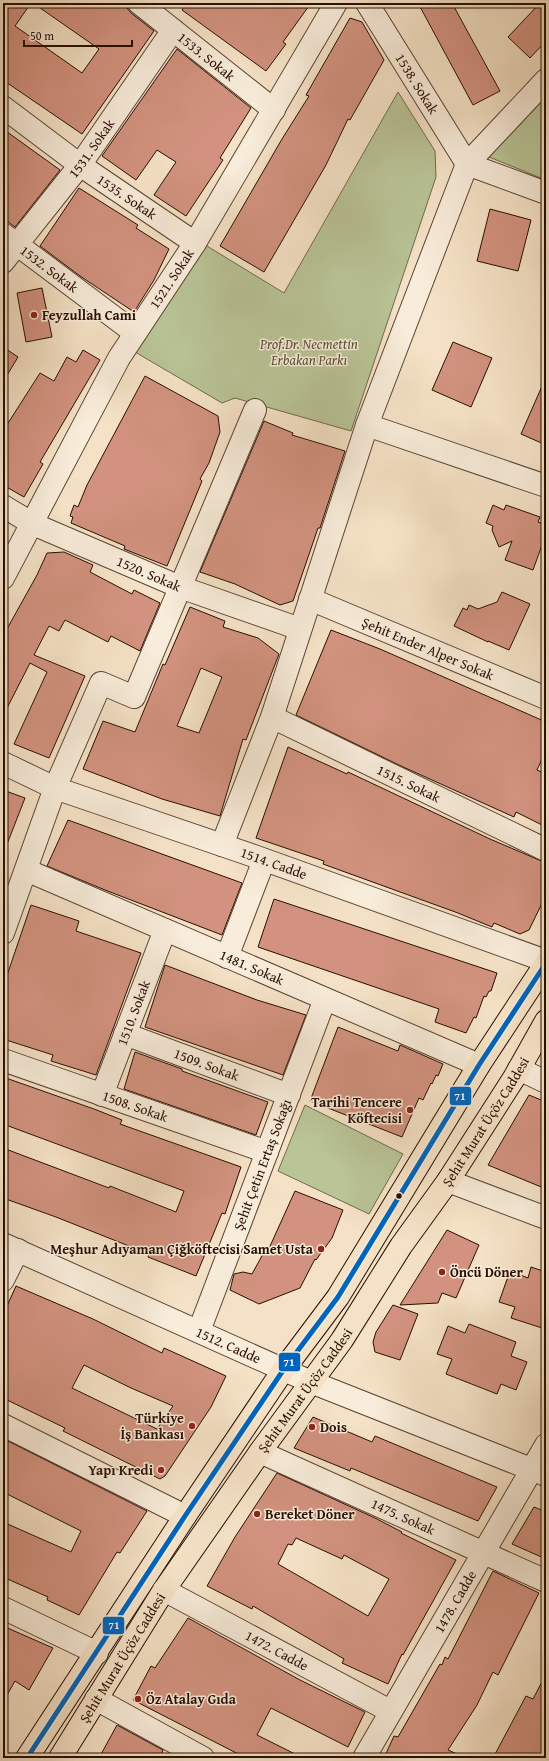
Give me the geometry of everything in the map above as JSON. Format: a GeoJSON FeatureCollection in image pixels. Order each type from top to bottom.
{"type":"FeatureCollection","features":[{"type":"Feature","properties":{"kind":"main road","name":"Şehit Murat Üçöz Caddesi"},"geometry":{"type":"LineString","coordinates":[[27,1758],[97,1653],[185,1516],[284,1369],[338,1297],[479,1065],[546,962]]}},
{"type":"Feature","properties":{"kind":"main road","name":"Şehit Murat Üçöz Caddesi"},"geometry":{"type":"LineString","coordinates":[[60,1758],[164,1590],[260,1452],[342,1340],[401,1246],[448,1181],[519,1069],[546,1021]]}},
{"type":"Feature","properties":{"kind":"street","name":"1533. Sokak"},"geometry":{"type":"LineString","coordinates":[[139,3],[274,110]]}},
{"type":"Feature","properties":{"kind":"street","name":"1521. Sokak"},"geometry":{"type":"LineString","coordinates":[[3,578],[33,524],[119,358],[195,243],[336,3]]}},
{"type":"Feature","properties":{"kind":"street","name":"1538. Sokak"},"geometry":{"type":"LineString","coordinates":[[367,3],[467,164]]}},
{"type":"Feature","properties":{"kind":"street","name":"1531. Sokak"},"geometry":{"type":"LineString","coordinates":[[3,262],[10,239],[80,165],[173,30]]}},
{"type":"Feature","properties":{"kind":"street"},"geometry":{"type":"LineString","coordinates":[[222,845],[272,717],[367,425],[467,164],[546,80]]}},
{"type":"Feature","properties":{"kind":"street","name":"1535. Sokak"},"geometry":{"type":"LineString","coordinates":[[3,107],[80,165],[195,243]]}},
{"type":"Feature","properties":{"kind":"street"},"geometry":{"type":"LineString","coordinates":[[467,164],[546,193]]}},
{"type":"Feature","properties":{"kind":"street","name":"1532. Sokak"},"geometry":{"type":"LineString","coordinates":[[10,239],[135,333]]}},
{"type":"Feature","properties":{"kind":"street"},"geometry":{"type":"LineString","coordinates":[[3,932],[55,788],[101,682],[134,697],[255,410]]}},
{"type":"Feature","properties":{"kind":"street"},"geometry":{"type":"LineString","coordinates":[[367,425],[546,486]]}},
{"type":"Feature","properties":{"kind":"street","name":"1520. Sokak"},"geometry":{"type":"LineString","coordinates":[[3,506],[33,524],[180,587],[300,629]]}},
{"type":"Feature","properties":{"kind":"street","name":"Şehit Ender Alper Sokak"},"geometry":{"type":"LineString","coordinates":[[310,599],[546,698]]}},
{"type":"Feature","properties":{"kind":"street","name":"1515. Sokak"},"geometry":{"type":"LineString","coordinates":[[272,717],[546,850]]}},
{"type":"Feature","properties":{"kind":"street","name":"1514. Cadde"},"geometry":{"type":"LineString","coordinates":[[3,763],[55,788],[222,845],[546,962]]}},
{"type":"Feature","properties":{"kind":"street"},"geometry":{"type":"LineString","coordinates":[[227,957],[264,860]]}},
{"type":"Feature","properties":{"kind":"street","name":"1481. Sokak"},"geometry":{"type":"LineString","coordinates":[[26,870],[479,1065]]}},
{"type":"Feature","properties":{"kind":"street","name":"1510. Sokak"},"geometry":{"type":"LineString","coordinates":[[102,1095],[164,930]]}},
{"type":"Feature","properties":{"kind":"street","name":"Şehit Çetin Ertaş Sokağı"},"geometry":{"type":"LineString","coordinates":[[199,1331],[325,999]]}},
{"type":"Feature","properties":{"kind":"street","name":"1509. Sokak"},"geometry":{"type":"LineString","coordinates":[[125,1034],[289,1095]]}},
{"type":"Feature","properties":{"kind":"street","name":"1508. Sokak"},"geometry":{"type":"LineString","coordinates":[[3,1060],[267,1152]]}},
{"type":"Feature","properties":{"kind":"street"},"geometry":{"type":"LineString","coordinates":[[519,1069],[546,1082]]}},
{"type":"Feature","properties":{"kind":"street"},"geometry":{"type":"LineString","coordinates":[[448,1181],[546,1218]]}},
{"type":"Feature","properties":{"kind":"street"},"geometry":{"type":"LineString","coordinates":[[3,1280],[11,1247]]}},
{"type":"Feature","properties":{"kind":"street","name":"1512. Cadde"},"geometry":{"type":"LineString","coordinates":[[11,1247],[311,1382],[539,1472]]}},
{"type":"Feature","properties":{"kind":"street"},"geometry":{"type":"LineString","coordinates":[[3,1425],[185,1516]]}},
{"type":"Feature","properties":{"kind":"street","name":"1478. Cadde"},"geometry":{"type":"LineString","coordinates":[[364,1758],[390,1710],[483,1553],[539,1472],[546,1445]]}},
{"type":"Feature","properties":{"kind":"street","name":"1475. Sokak"},"geometry":{"type":"LineString","coordinates":[[260,1452],[546,1581]]}},
{"type":"Feature","properties":{"kind":"street","name":"1472. Cadde"},"geometry":{"type":"LineString","coordinates":[[164,1590],[390,1710]]}},
{"type":"Feature","properties":{"kind":"street"},"geometry":{"type":"LineString","coordinates":[[3,1608],[97,1653]]}},
{"type":"Feature","properties":{"kind":"street"},"geometry":{"type":"LineString","coordinates":[[96,1699],[203,1758]]}},
{"type":"Feature","properties":{"kind":"green space","name":"Prof.Dr. Necmettin Erbakan Parkı"},"geometry":{"type":"Polygon","coordinates":[[[398,92],[435,151],[436,177],[351,431],[235,398],[222,403],[135,352],[202,243],[284,293],[398,92]]]}},
{"type":"Feature","properties":{"kind":"green space"},"geometry":{"type":"Polygon","coordinates":[[[546,97],[546,180],[489,157],[546,97]]]}},
{"type":"Feature","properties":{"kind":"green space"},"geometry":{"type":"Polygon","coordinates":[[[305,1105],[403,1154],[369,1214],[278,1171],[305,1105]]]}},
{"type":"Feature","properties":{"kind":"building"},"geometry":{"type":"Polygon","coordinates":[[[3,3],[31,3],[15,26],[82,73],[99,49],[33,3],[123,3],[131,13],[154,31],[82,134],[3,80],[3,3]]]}},
{"type":"Feature","properties":{"kind":"building"},"geometry":{"type":"Polygon","coordinates":[[[187,3],[311,3],[283,42],[286,44],[266,71],[182,10],[187,3]]]}},
{"type":"Feature","properties":{"kind":"building"},"geometry":{"type":"Polygon","coordinates":[[[418,3],[452,3],[500,91],[473,105],[418,3]]]}},
{"type":"Feature","properties":{"kind":"building"},"geometry":{"type":"Polygon","coordinates":[[[540,3],[546,3],[546,41],[530,58],[508,37],[540,3]]]}},
{"type":"Feature","properties":{"kind":"building"},"geometry":{"type":"Polygon","coordinates":[[[350,18],[362,22],[384,60],[350,120],[348,119],[326,165],[264,272],[220,246],[282,139],[309,96],[306,95],[350,18]]]}},
{"type":"Feature","properties":{"kind":"building"},"geometry":{"type":"Polygon","coordinates":[[[177,49],[251,108],[220,158],[223,160],[186,216],[154,195],[176,162],[157,150],[136,180],[102,156],[177,49]]]}},
{"type":"Feature","properties":{"kind":"building"},"geometry":{"type":"Polygon","coordinates":[[[3,129],[60,170],[15,227],[3,218],[3,129]]]}},
{"type":"Feature","properties":{"kind":"building"},"geometry":{"type":"Polygon","coordinates":[[[79,188],[138,225],[136,228],[169,249],[154,280],[134,312],[80,276],[40,246],[79,188]]]}},
{"type":"Feature","properties":{"kind":"building"},"geometry":{"type":"Polygon","coordinates":[[[490,209],[531,220],[518,271],[477,261],[490,209]]]}},
{"type":"Feature","properties":{"kind":"building","name":"Feyzullah Cami"},"geometry":{"type":"Polygon","coordinates":[[[42,288],[52,337],[26,342],[17,293],[42,288]]]}},
{"type":"Feature","properties":{"kind":"building"},"geometry":{"type":"Polygon","coordinates":[[[453,342],[492,358],[471,407],[432,390],[453,342]]]}},
{"type":"Feature","properties":{"kind":"building"},"geometry":{"type":"Polygon","coordinates":[[[3,347],[18,357],[3,382],[3,347]]]}},
{"type":"Feature","properties":{"kind":"building"},"geometry":{"type":"Polygon","coordinates":[[[83,350],[100,360],[40,462],[43,464],[24,497],[3,485],[3,431],[40,373],[54,381],[67,357],[76,362],[83,350]]]}},
{"type":"Feature","properties":{"kind":"building"},"geometry":{"type":"Polygon","coordinates":[[[145,376],[218,416],[220,432],[209,463],[200,479],[202,481],[167,566],[124,549],[125,546],[71,523],[73,517],[70,516],[74,505],[78,507],[87,485],[145,376]]]}},
{"type":"Feature","properties":{"kind":"building"},"geometry":{"type":"Polygon","coordinates":[[[546,377],[546,445],[521,434],[546,377]]]}},
{"type":"Feature","properties":{"kind":"building"},"geometry":{"type":"Polygon","coordinates":[[[264,421],[293,433],[292,435],[345,451],[320,528],[318,528],[293,601],[280,605],[235,584],[200,572],[264,421]]]}},
{"type":"Feature","properties":{"kind":"building"},"geometry":{"type":"Polygon","coordinates":[[[493,505],[504,510],[506,505],[540,517],[538,522],[546,525],[546,534],[533,570],[505,560],[512,541],[499,547],[492,530],[493,526],[486,523],[493,505]]]}},
{"type":"Feature","properties":{"kind":"building"},"geometry":{"type":"Polygon","coordinates":[[[64,552],[93,565],[90,572],[132,594],[134,590],[160,603],[140,651],[111,636],[108,642],[65,620],[59,631],[49,626],[34,655],[85,676],[49,758],[14,744],[47,672],[30,663],[3,716],[3,636],[37,575],[47,553],[64,552]]]}},
{"type":"Feature","properties":{"kind":"building"},"geometry":{"type":"Polygon","coordinates":[[[502,592],[530,604],[509,650],[454,626],[463,608],[467,610],[469,605],[478,609],[497,602],[502,592]]]}},
{"type":"Feature","properties":{"kind":"building"},"geometry":{"type":"Polygon","coordinates":[[[190,607],[225,621],[223,627],[258,638],[279,654],[246,740],[243,739],[220,816],[162,799],[83,769],[103,721],[135,732],[163,664],[165,665],[190,607]],[[201,668],[177,726],[199,733],[222,677],[201,668]]]}},
{"type":"Feature","properties":{"kind":"building"},"geometry":{"type":"Polygon","coordinates":[[[331,630],[380,649],[546,722],[546,750],[537,770],[546,774],[546,827],[516,812],[514,817],[401,766],[296,715],[331,630]]]}},
{"type":"Feature","properties":{"kind":"building"},"geometry":{"type":"Polygon","coordinates":[[[288,747],[347,774],[348,772],[490,839],[546,863],[546,895],[529,930],[520,934],[494,923],[492,927],[458,913],[323,864],[324,861],[256,838],[288,747]]]}},
{"type":"Feature","properties":{"kind":"building"},"geometry":{"type":"Polygon","coordinates":[[[3,790],[25,798],[4,852],[3,852],[3,790]]]}},
{"type":"Feature","properties":{"kind":"building"},"geometry":{"type":"Polygon","coordinates":[[[68,820],[242,883],[222,935],[47,866],[68,820]]]}},
{"type":"Feature","properties":{"kind":"building"},"geometry":{"type":"Polygon","coordinates":[[[274,899],[497,973],[491,991],[489,991],[486,997],[484,996],[476,1018],[474,1017],[466,1033],[435,1022],[439,1009],[258,947],[274,899]]]}},
{"type":"Feature","properties":{"kind":"building"},"geometry":{"type":"Polygon","coordinates":[[[31,905],[79,921],[76,931],[141,953],[96,1075],[51,1061],[53,1055],[3,1039],[3,987],[31,905]]]}},
{"type":"Feature","properties":{"kind":"building"},"geometry":{"type":"Polygon","coordinates":[[[165,965],[257,1000],[306,1015],[283,1075],[145,1027],[165,965]]]}},
{"type":"Feature","properties":{"kind":"building"},"geometry":{"type":"Polygon","coordinates":[[[338,1027],[398,1051],[400,1045],[443,1064],[438,1076],[436,1075],[432,1084],[431,1083],[423,1100],[419,1098],[402,1137],[310,1101],[338,1027]]]}},
{"type":"Feature","properties":{"kind":"building"},"geometry":{"type":"Polygon","coordinates":[[[135,1052],[182,1069],[182,1071],[268,1102],[256,1135],[124,1089],[135,1052]]]}},
{"type":"Feature","properties":{"kind":"building"},"geometry":{"type":"Polygon","coordinates":[[[3,1077],[122,1120],[120,1124],[241,1167],[225,1214],[222,1213],[196,1276],[148,1257],[149,1254],[56,1217],[3,1198],[3,1148],[109,1188],[110,1186],[176,1212],[184,1191],[3,1124],[3,1077]]]}},
{"type":"Feature","properties":{"kind":"building"},"geometry":{"type":"Polygon","coordinates":[[[529,1095],[546,1102],[546,1189],[488,1165],[529,1095]]]}},
{"type":"Feature","properties":{"kind":"building"},"geometry":{"type":"Polygon","coordinates":[[[295,1191],[343,1210],[332,1238],[316,1260],[315,1259],[300,1288],[259,1304],[230,1290],[234,1274],[243,1272],[252,1274],[263,1254],[266,1255],[295,1191]]]}},
{"type":"Feature","properties":{"kind":"building"},"geometry":{"type":"Polygon","coordinates":[[[447,1230],[479,1245],[456,1298],[442,1293],[438,1303],[400,1305],[447,1230]]]}},
{"type":"Feature","properties":{"kind":"building"},"geometry":{"type":"Polygon","coordinates":[[[531,1267],[546,1272],[546,1316],[542,1328],[511,1318],[515,1307],[499,1302],[510,1271],[528,1278],[531,1267]]]}},
{"type":"Feature","properties":{"kind":"building"},"geometry":{"type":"Polygon","coordinates":[[[16,1286],[93,1319],[162,1353],[164,1348],[226,1376],[211,1407],[165,1476],[160,1479],[63,1431],[65,1428],[3,1398],[3,1315],[16,1286]],[[84,1365],[72,1388],[157,1429],[173,1406],[131,1388],[84,1365]]]}},
{"type":"Feature","properties":{"kind":"building"},"geometry":{"type":"Polygon","coordinates":[[[393,1305],[418,1314],[400,1360],[375,1352],[373,1342],[376,1332],[393,1305]]]}},
{"type":"Feature","properties":{"kind":"building"},"geometry":{"type":"Polygon","coordinates":[[[469,1324],[516,1342],[511,1356],[527,1362],[516,1390],[501,1384],[497,1394],[446,1374],[452,1359],[437,1354],[448,1326],[465,1333],[469,1324]]]}},
{"type":"Feature","properties":{"kind":"building"},"geometry":{"type":"Polygon","coordinates":[[[313,1417],[372,1442],[375,1436],[497,1487],[478,1521],[351,1468],[350,1471],[294,1448],[313,1417]]]}},
{"type":"Feature","properties":{"kind":"building"},"geometry":{"type":"Polygon","coordinates":[[[8,1441],[147,1511],[120,1553],[117,1552],[79,1615],[47,1600],[48,1597],[3,1577],[3,1522],[71,1552],[81,1531],[3,1492],[3,1451],[8,1441]]]}},
{"type":"Feature","properties":{"kind":"building"},"geometry":{"type":"Polygon","coordinates":[[[277,1473],[375,1518],[402,1532],[401,1533],[456,1560],[403,1655],[402,1654],[388,1684],[342,1663],[344,1659],[253,1606],[252,1609],[207,1586],[235,1537],[277,1473]],[[296,1538],[292,1545],[288,1544],[278,1564],[368,1616],[389,1579],[344,1555],[342,1559],[296,1538]]]}},
{"type":"Feature","properties":{"kind":"building"},"geometry":{"type":"Polygon","coordinates":[[[534,1507],[546,1512],[546,1559],[512,1544],[534,1507]]]}},
{"type":"Feature","properties":{"kind":"building"},"geometry":{"type":"Polygon","coordinates":[[[493,1571],[539,1593],[498,1675],[493,1672],[477,1705],[448,1750],[466,1758],[384,1758],[394,1736],[398,1737],[440,1664],[442,1665],[445,1657],[448,1659],[493,1571]]]}},
{"type":"Feature","properties":{"kind":"building"},"geometry":{"type":"Polygon","coordinates":[[[188,1618],[300,1680],[365,1712],[348,1747],[271,1708],[257,1735],[303,1758],[246,1758],[133,1700],[151,1666],[155,1668],[188,1618]]]}},
{"type":"Feature","properties":{"kind":"building"},"geometry":{"type":"Polygon","coordinates":[[[3,1626],[53,1648],[29,1690],[15,1681],[3,1702],[3,1626]]]}},
{"type":"Feature","properties":{"kind":"building"},"geometry":{"type":"Polygon","coordinates":[[[546,1674],[546,1758],[493,1758],[526,1696],[533,1699],[546,1674]]]}},
{"type":"Feature","properties":{"kind":"building"},"geometry":{"type":"Polygon","coordinates":[[[117,1725],[163,1750],[160,1758],[99,1758],[117,1725]]]}},
{"type":"Feature","properties":{"kind":"transit line","name":"71"},"geometry":{"type":"LineString","coordinates":[[27,1758],[185,1516],[284,1369],[338,1297],[479,1065],[546,963]]}},
{"type":"Feature","properties":{"kind":"place","name":"Feyzullah Cami"},"geometry":{"type":"Point","coordinates":[34,315]}},
{"type":"Feature","properties":{"kind":"place","name":"Tarihi Tencere Köftecisi"},"geometry":{"type":"Point","coordinates":[410,1110]}},
{"type":"Feature","properties":{"kind":"place","name":"Meşhur Adıyaman Çiğköftecisi Samet Usta"},"geometry":{"type":"Point","coordinates":[321,1249]}},
{"type":"Feature","properties":{"kind":"place","name":"Öncü Döner"},"geometry":{"type":"Point","coordinates":[442,1272]}},
{"type":"Feature","properties":{"kind":"place","name":"Türkiye İş Bankası"},"geometry":{"type":"Point","coordinates":[192,1426]}},
{"type":"Feature","properties":{"kind":"place","name":"Dois"},"geometry":{"type":"Point","coordinates":[312,1427]}},
{"type":"Feature","properties":{"kind":"place","name":"Yapı Kredi"},"geometry":{"type":"Point","coordinates":[161,1470]}},
{"type":"Feature","properties":{"kind":"place","name":"Bereket Döner"},"geometry":{"type":"Point","coordinates":[257,1514]}},
{"type":"Feature","properties":{"kind":"place","name":"Öz Atalay Gıda"},"geometry":{"type":"Point","coordinates":[138,1699]}}]}
